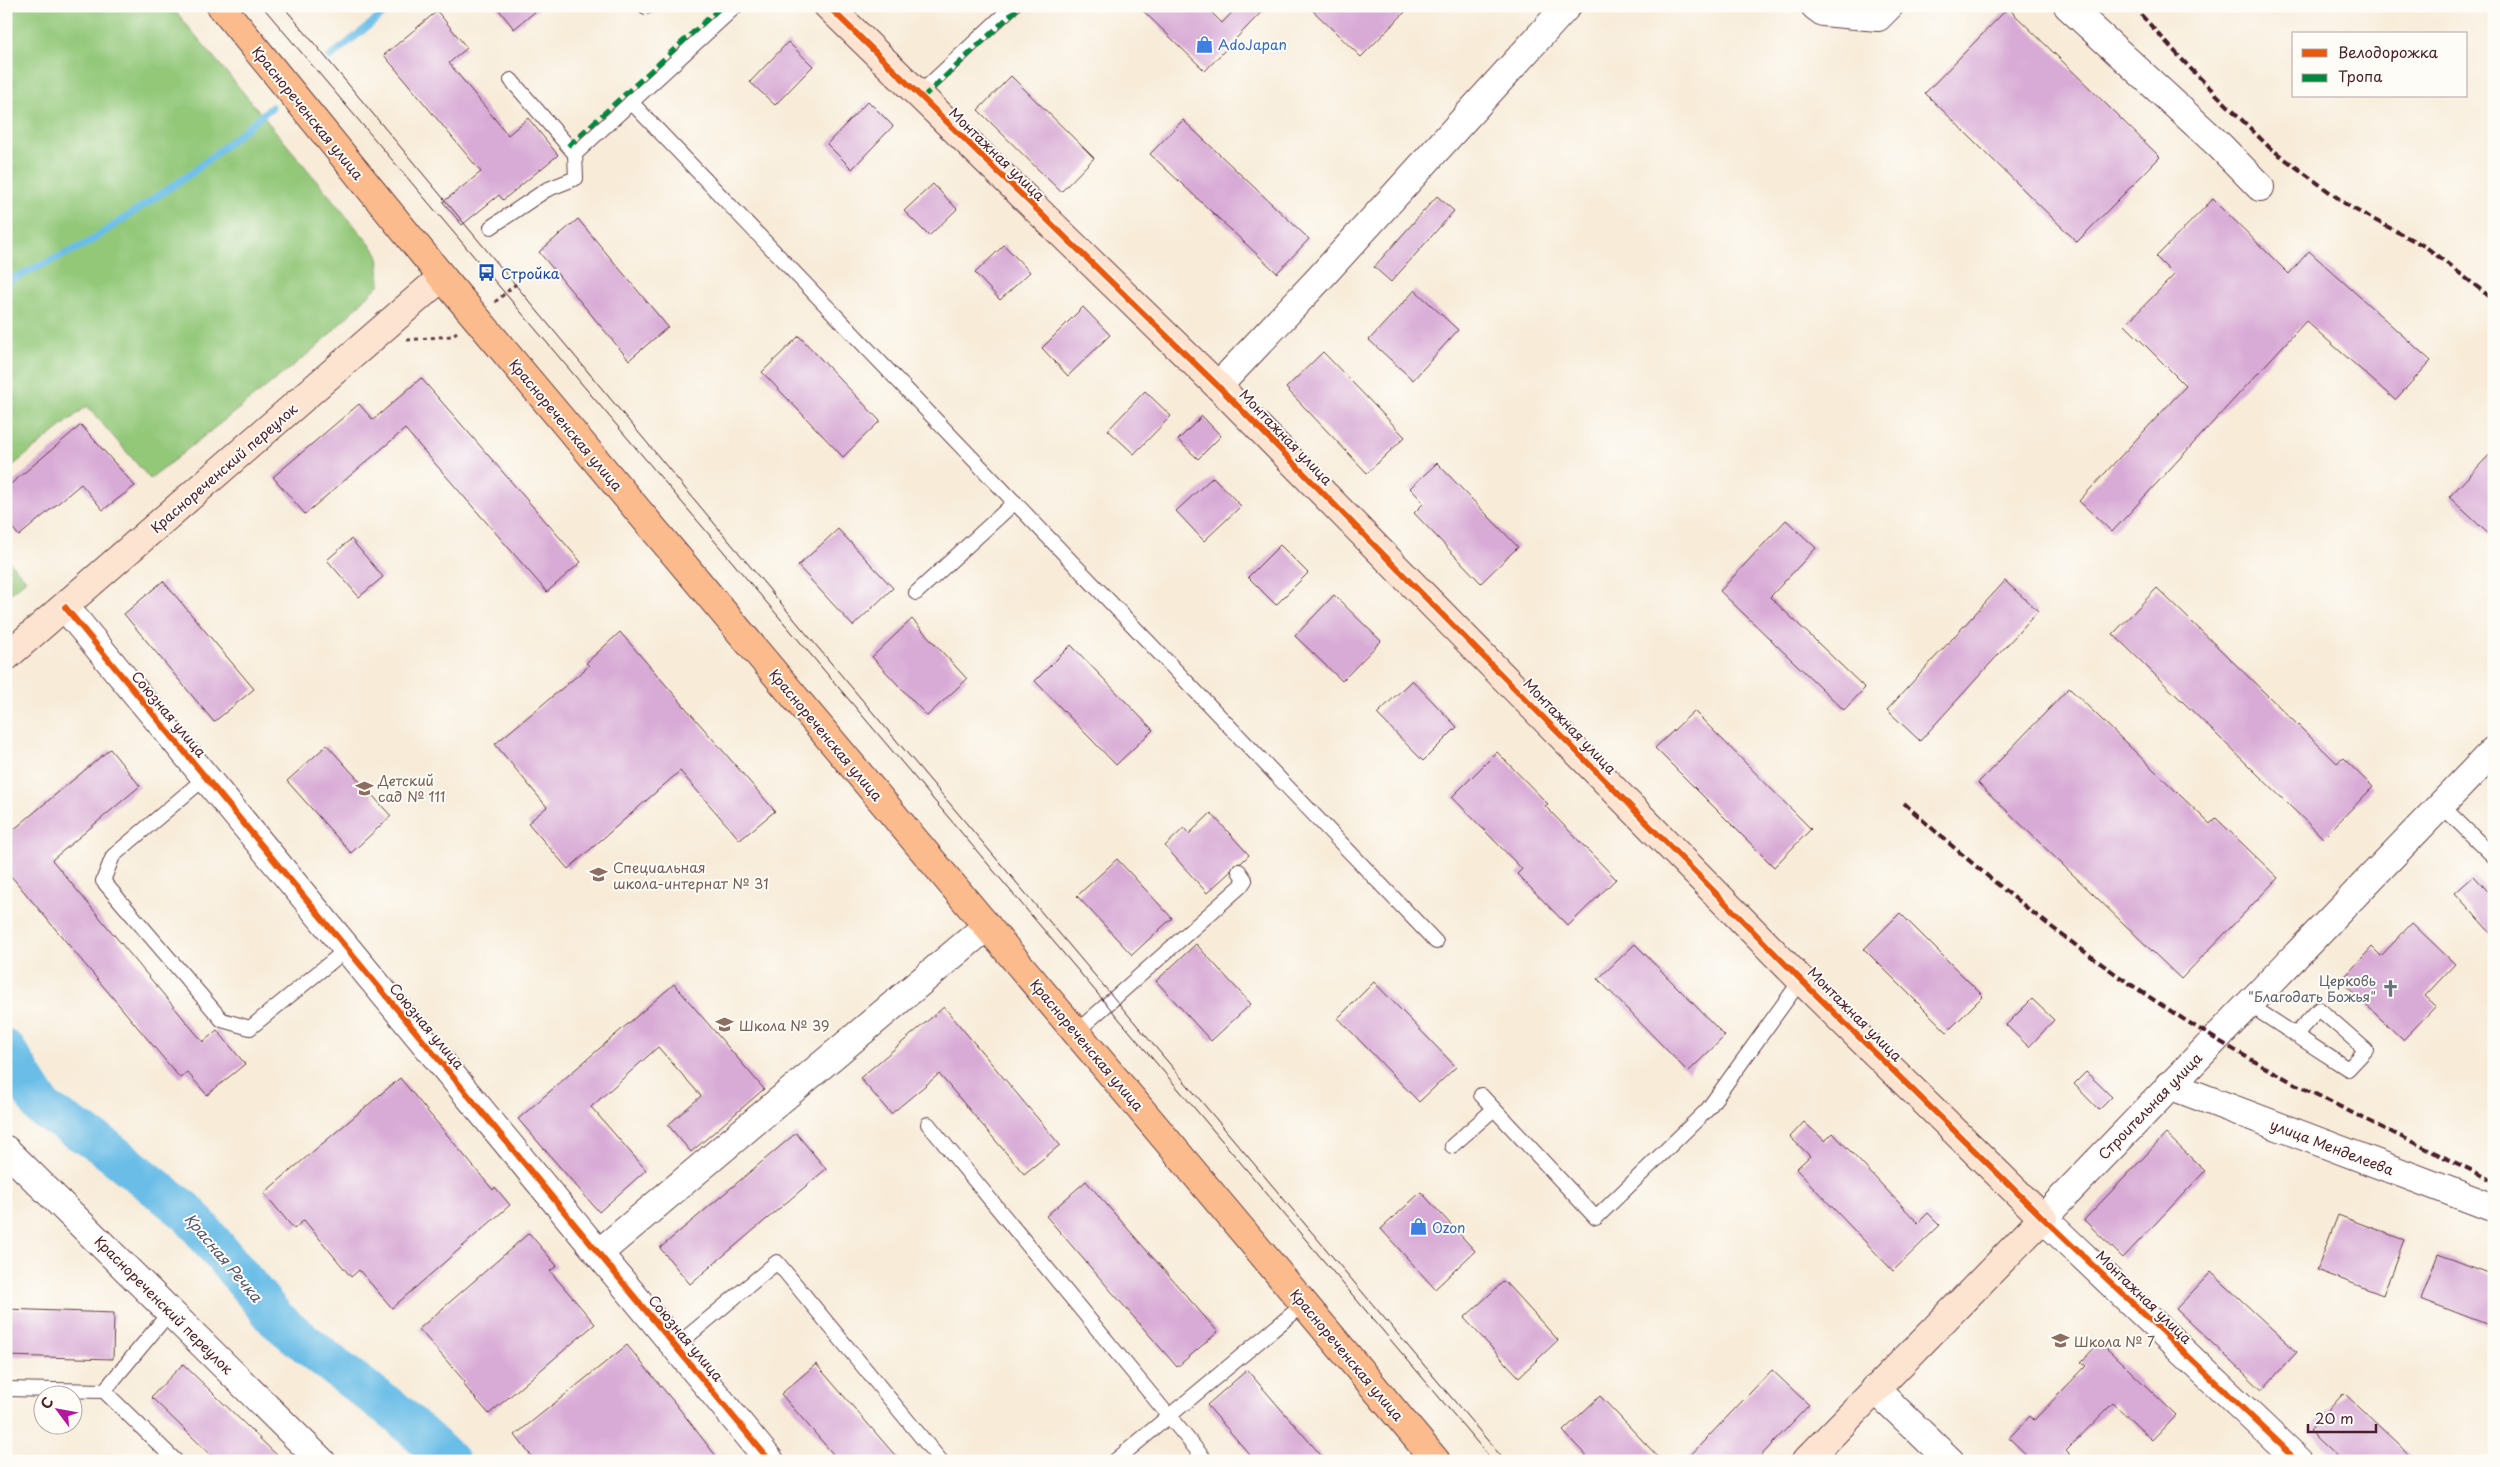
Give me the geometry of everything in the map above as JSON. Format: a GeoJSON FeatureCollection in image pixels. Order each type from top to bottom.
{"type":"FeatureCollection","features":[{"type":"Feature","properties":{"kind":"main road","name":"Краснореченская улица"},"geometry":{"type":"LineString","coordinates":[[221,6],[442,277],[1436,1461]]}},
{"type":"Feature","properties":{"kind":"street","name":"Монтажная улица"},"geometry":{"type":"LineString","coordinates":[[828,6],[1218,386],[1802,980],[2043,1218],[2298,1461]]}},
{"type":"Feature","properties":{"kind":"street"},"geometry":{"type":"LineString","coordinates":[[1218,386],[1318,280],[1567,6]]}},
{"type":"Feature","properties":{"kind":"street"},"geometry":{"type":"LineString","coordinates":[[1815,6],[1823,12],[1878,17],[1889,6]]}},
{"type":"Feature","properties":{"kind":"street"},"geometry":{"type":"LineString","coordinates":[[2068,6],[2213,139],[2260,187]]}},
{"type":"Feature","properties":{"kind":"street","name":"Краснореченский переулок"},"geometry":{"type":"LineString","coordinates":[[6,657],[442,277]]}},
{"type":"Feature","properties":{"kind":"street","name":"Союзная улица"},"geometry":{"type":"LineString","coordinates":[[65,607],[770,1461]]}},
{"type":"Feature","properties":{"kind":"street","name":"Строительная улица"},"geometry":{"type":"LineString","coordinates":[[1806,1461],[2494,750]]}},
{"type":"Feature","properties":{"kind":"street"},"geometry":{"type":"LineString","coordinates":[[599,1253],[987,926]]}},
{"type":"Feature","properties":{"kind":"street","name":"улица Менделеева"},"geometry":{"type":"LineString","coordinates":[[2169,1085],[2494,1208]]}},
{"type":"Feature","properties":{"kind":"street","name":"Краснореченский переулок"},"geometry":{"type":"LineString","coordinates":[[6,1150],[321,1461]]}},
{"type":"Feature","properties":{"kind":"street"},"geometry":{"type":"LineString","coordinates":[[1875,1389],[1950,1461]]}},
{"type":"Feature","properties":{"kind":"lane"},"geometry":{"type":"LineString","coordinates":[[575,154],[736,6]]}},
{"type":"Feature","properties":{"kind":"lane"},"geometry":{"type":"LineString","coordinates":[[918,95],[1013,6]]}},
{"type":"Feature","properties":{"kind":"lane"},"geometry":{"type":"LineString","coordinates":[[491,228],[546,190],[576,178],[575,154],[511,80]]}},
{"type":"Feature","properties":{"kind":"lane"},"geometry":{"type":"LineString","coordinates":[[631,102],[1436,942]]}},
{"type":"Feature","properties":{"kind":"lane"},"geometry":{"type":"LineString","coordinates":[[916,593],[1015,502]]}},
{"type":"Feature","properties":{"kind":"lane"},"geometry":{"type":"LineString","coordinates":[[206,777],[113,856],[103,881],[222,1020],[250,1028],[347,949]]}},
{"type":"Feature","properties":{"kind":"lane"},"geometry":{"type":"LineString","coordinates":[[2441,805],[2494,857]]}},
{"type":"Feature","properties":{"kind":"lane"},"geometry":{"type":"LineString","coordinates":[[1076,1032],[1241,886],[1245,880],[1240,871]]}},
{"type":"Feature","properties":{"kind":"lane"},"geometry":{"type":"LineString","coordinates":[[1481,1094],[1596,1218],[1708,1110],[1802,980]]}},
{"type":"Feature","properties":{"kind":"lane"},"geometry":{"type":"LineString","coordinates":[[2248,1004],[2295,1035],[2348,1069],[2366,1050],[2319,1009],[2295,1035]]}},
{"type":"Feature","properties":{"kind":"lane"},"geometry":{"type":"LineString","coordinates":[[1452,1146],[1494,1109]]}},
{"type":"Feature","properties":{"kind":"lane"},"geometry":{"type":"LineString","coordinates":[[928,1124],[1206,1461]]}},
{"type":"Feature","properties":{"kind":"lane"},"geometry":{"type":"LineString","coordinates":[[676,1346],[776,1262],[941,1461]]}},
{"type":"Feature","properties":{"kind":"lane"},"geometry":{"type":"LineString","coordinates":[[1115,1461],[1304,1304]]}},
{"type":"Feature","properties":{"kind":"lane"},"geometry":{"type":"LineString","coordinates":[[104,1391],[170,1312]]}},
{"type":"Feature","properties":{"kind":"lane"},"geometry":{"type":"LineString","coordinates":[[6,1388],[104,1391],[176,1461]]}},
{"type":"Feature","properties":{"kind":"green space"},"geometry":{"type":"Polygon","coordinates":[[[6,6],[171,6],[378,254],[380,284],[319,345],[150,479],[87,406],[6,471],[6,6]]]}},
{"type":"Feature","properties":{"kind":"green space"},"geometry":{"type":"Polygon","coordinates":[[[6,558],[26,580],[6,597],[6,558]]]}},
{"type":"Feature","properties":{"kind":"building"},"geometry":{"type":"Polygon","coordinates":[[[496,6],[542,6],[514,29],[496,6]]]}},
{"type":"Feature","properties":{"kind":"building"},"geometry":{"type":"Polygon","coordinates":[[[1138,6],[1205,6],[1222,23],[1238,6],[1267,6],[1205,71],[1138,6]]]}},
{"type":"Feature","properties":{"kind":"building"},"geometry":{"type":"Polygon","coordinates":[[[1308,6],[1411,6],[1361,57],[1308,6]]]}},
{"type":"Feature","properties":{"kind":"building"},"geometry":{"type":"Polygon","coordinates":[[[2008,8],[2160,157],[2077,242],[1925,93],[2008,8]]]}},
{"type":"Feature","properties":{"kind":"building"},"geometry":{"type":"Polygon","coordinates":[[[437,11],[467,48],[449,63],[508,135],[528,118],[558,155],[503,200],[499,195],[462,225],[443,202],[481,172],[384,55],[437,11]]]}},
{"type":"Feature","properties":{"kind":"building"},"geometry":{"type":"Polygon","coordinates":[[[788,42],[813,66],[775,105],[750,82],[788,42]]]}},
{"type":"Feature","properties":{"kind":"building"},"geometry":{"type":"Polygon","coordinates":[[[1011,76],[1094,158],[1061,192],[978,110],[1011,76]]]}},
{"type":"Feature","properties":{"kind":"building"},"geometry":{"type":"Polygon","coordinates":[[[868,101],[893,126],[852,169],[827,144],[868,101]]]}},
{"type":"Feature","properties":{"kind":"building"},"geometry":{"type":"Polygon","coordinates":[[[1183,120],[1309,239],[1277,273],[1150,154],[1183,120]]]}},
{"type":"Feature","properties":{"kind":"building"},"geometry":{"type":"Polygon","coordinates":[[[933,184],[957,209],[929,236],[904,211],[933,184]]]}},
{"type":"Feature","properties":{"kind":"building"},"geometry":{"type":"Polygon","coordinates":[[[1437,196],[1454,211],[1391,282],[1374,267],[1437,196]]]}},
{"type":"Feature","properties":{"kind":"building"},"geometry":{"type":"Polygon","coordinates":[[[2213,199],[2289,274],[2309,251],[2431,361],[2395,400],[2306,321],[2112,532],[2079,501],[2186,386],[2125,325],[2174,275],[2156,257],[2213,199]]]}},
{"type":"Feature","properties":{"kind":"building"},"geometry":{"type":"Polygon","coordinates":[[[578,219],[668,327],[629,360],[539,252],[578,219]]]}},
{"type":"Feature","properties":{"kind":"building"},"geometry":{"type":"Polygon","coordinates":[[[1004,245],[1030,272],[1000,300],[975,273],[1004,245]]]}},
{"type":"Feature","properties":{"kind":"building"},"geometry":{"type":"Polygon","coordinates":[[[1415,290],[1458,330],[1413,380],[1369,340],[1415,290]]]}},
{"type":"Feature","properties":{"kind":"building"},"geometry":{"type":"Polygon","coordinates":[[[1083,307],[1110,335],[1068,376],[1042,348],[1083,307]]]}},
{"type":"Feature","properties":{"kind":"building"},"geometry":{"type":"Polygon","coordinates":[[[799,336],[880,421],[843,457],[762,372],[799,336]]]}},
{"type":"Feature","properties":{"kind":"building"},"geometry":{"type":"Polygon","coordinates":[[[1323,352],[1405,437],[1367,473],[1286,388],[1323,352]]]}},
{"type":"Feature","properties":{"kind":"building"},"geometry":{"type":"Polygon","coordinates":[[[421,378],[581,562],[547,592],[405,429],[305,514],[273,477],[359,404],[373,420],[421,378]]]}},
{"type":"Feature","properties":{"kind":"building"},"geometry":{"type":"Polygon","coordinates":[[[1145,391],[1171,416],[1134,454],[1108,430],[1145,391]]]}},
{"type":"Feature","properties":{"kind":"building"},"geometry":{"type":"Polygon","coordinates":[[[1202,416],[1221,436],[1198,459],[1178,440],[1202,416]]]}},
{"type":"Feature","properties":{"kind":"building"},"geometry":{"type":"Polygon","coordinates":[[[81,425],[135,486],[103,510],[81,484],[19,536],[6,520],[6,488],[81,425]]]}},
{"type":"Feature","properties":{"kind":"building"},"geometry":{"type":"Polygon","coordinates":[[[2494,450],[2494,539],[2449,497],[2494,450]]]}},
{"type":"Feature","properties":{"kind":"building"},"geometry":{"type":"Polygon","coordinates":[[[1437,463],[1518,547],[1481,583],[1414,513],[1424,503],[1410,488],[1437,463]]]}},
{"type":"Feature","properties":{"kind":"building"},"geometry":{"type":"Polygon","coordinates":[[[1213,477],[1241,506],[1204,541],[1176,511],[1213,477]]]}},
{"type":"Feature","properties":{"kind":"building"},"geometry":{"type":"Polygon","coordinates":[[[1786,520],[1816,548],[1770,597],[1865,688],[1844,710],[1720,591],[1786,520]]]}},
{"type":"Feature","properties":{"kind":"building"},"geometry":{"type":"Polygon","coordinates":[[[838,529],[893,588],[853,626],[798,566],[838,529]]]}},
{"type":"Feature","properties":{"kind":"building"},"geometry":{"type":"Polygon","coordinates":[[[351,539],[383,577],[359,597],[327,560],[351,539]]]}},
{"type":"Feature","properties":{"kind":"building"},"geometry":{"type":"Polygon","coordinates":[[[1280,545],[1308,573],[1276,605],[1248,577],[1280,545]]]}},
{"type":"Feature","properties":{"kind":"building"},"geometry":{"type":"Polygon","coordinates":[[[163,581],[254,689],[214,722],[124,614],[163,581]]]}},
{"type":"Feature","properties":{"kind":"building"},"geometry":{"type":"Polygon","coordinates":[[[2005,581],[2038,611],[1920,741],[1887,710],[2005,581]]]}},
{"type":"Feature","properties":{"kind":"building"},"geometry":{"type":"Polygon","coordinates":[[[2157,588],[2337,763],[2343,758],[2373,787],[2323,838],[2113,634],[2157,588]]]}},
{"type":"Feature","properties":{"kind":"building"},"geometry":{"type":"Polygon","coordinates":[[[1334,595],[1381,641],[1342,681],[1295,636],[1334,595]]]}},
{"type":"Feature","properties":{"kind":"building"},"geometry":{"type":"Polygon","coordinates":[[[912,619],[967,679],[927,716],[872,657],[912,619]]]}},
{"type":"Feature","properties":{"kind":"building"},"geometry":{"type":"Polygon","coordinates":[[[620,632],[775,811],[740,840],[680,771],[568,869],[528,823],[547,807],[495,744],[589,666],[586,663],[620,632]]]}},
{"type":"Feature","properties":{"kind":"building"},"geometry":{"type":"Polygon","coordinates":[[[1071,645],[1153,730],[1116,765],[1035,681],[1071,645]]]}},
{"type":"Feature","properties":{"kind":"building"},"geometry":{"type":"Polygon","coordinates":[[[1412,680],[1457,727],[1423,761],[1377,714],[1412,680]]]}},
{"type":"Feature","properties":{"kind":"building"},"geometry":{"type":"Polygon","coordinates":[[[2069,688],[2210,824],[2216,818],[2278,878],[2181,979],[1978,783],[2069,688]]]}},
{"type":"Feature","properties":{"kind":"building"},"geometry":{"type":"Polygon","coordinates":[[[1694,711],[1811,829],[1774,867],[1655,748],[1694,711]]]}},
{"type":"Feature","properties":{"kind":"building"},"geometry":{"type":"Polygon","coordinates":[[[327,745],[391,816],[351,853],[287,781],[327,745]]]}},
{"type":"Feature","properties":{"kind":"building"},"geometry":{"type":"Polygon","coordinates":[[[110,749],[140,786],[52,860],[203,1042],[217,1030],[245,1064],[207,1095],[187,1072],[180,1078],[6,870],[6,836],[110,749]]]}},
{"type":"Feature","properties":{"kind":"building"},"geometry":{"type":"Polygon","coordinates":[[[1497,752],[1548,804],[1545,806],[1616,879],[1568,926],[1517,874],[1522,869],[1452,797],[1497,752]]]}},
{"type":"Feature","properties":{"kind":"building"},"geometry":{"type":"Polygon","coordinates":[[[1211,813],[1249,855],[1241,863],[1234,864],[1230,872],[1207,893],[1165,846],[1184,828],[1189,834],[1211,813]]]}},
{"type":"Feature","properties":{"kind":"building"},"geometry":{"type":"Polygon","coordinates":[[[1117,859],[1172,918],[1132,955],[1077,896],[1117,859]]]}},
{"type":"Feature","properties":{"kind":"building"},"geometry":{"type":"Polygon","coordinates":[[[2474,876],[2494,898],[2494,937],[2455,893],[2474,876]]]}},
{"type":"Feature","properties":{"kind":"building"},"geometry":{"type":"Polygon","coordinates":[[[1900,913],[1983,996],[1947,1032],[1864,949],[1900,913]]]}},
{"type":"Feature","properties":{"kind":"building","name":"Церковь \"Благодать Божья\""},"geometry":{"type":"Polygon","coordinates":[[[2412,923],[2455,964],[2425,996],[2436,1006],[2403,1040],[2341,981],[2372,947],[2381,956],[2412,923]]]}},
{"type":"Feature","properties":{"kind":"building"},"geometry":{"type":"Polygon","coordinates":[[[1196,944],[1251,1004],[1211,1041],[1156,981],[1196,944]]]}},
{"type":"Feature","properties":{"kind":"building"},"geometry":{"type":"Polygon","coordinates":[[[1635,944],[1725,1036],[1688,1072],[1598,979],[1635,944]]]}},
{"type":"Feature","properties":{"kind":"building"},"geometry":{"type":"Polygon","coordinates":[[[1374,982],[1456,1067],[1419,1102],[1338,1018],[1374,982]]]}},
{"type":"Feature","properties":{"kind":"building"},"geometry":{"type":"Polygon","coordinates":[[[674,984],[764,1089],[691,1152],[668,1125],[701,1096],[658,1047],[591,1107],[646,1170],[599,1212],[518,1119],[674,984]]]}},
{"type":"Feature","properties":{"kind":"building"},"geometry":{"type":"Polygon","coordinates":[[[2032,999],[2054,1020],[2029,1047],[2006,1025],[2032,999]]]}},
{"type":"Feature","properties":{"kind":"building"},"geometry":{"type":"Polygon","coordinates":[[[944,1007],[1060,1145],[1024,1174],[939,1074],[891,1114],[860,1078],[944,1007]]]}},
{"type":"Feature","properties":{"kind":"building"},"geometry":{"type":"Polygon","coordinates":[[[2086,1072],[2112,1097],[2099,1110],[2074,1084],[2086,1072]]]}},
{"type":"Feature","properties":{"kind":"building"},"geometry":{"type":"Polygon","coordinates":[[[400,1078],[493,1190],[495,1187],[510,1205],[392,1308],[359,1270],[351,1277],[304,1220],[294,1229],[264,1193],[400,1078]]]}},
{"type":"Feature","properties":{"kind":"building"},"geometry":{"type":"Polygon","coordinates":[[[1804,1122],[1825,1141],[1833,1133],[1918,1223],[1928,1213],[1940,1225],[1893,1271],[1796,1169],[1810,1156],[1790,1137],[1804,1122]]]}},
{"type":"Feature","properties":{"kind":"building"},"geometry":{"type":"Polygon","coordinates":[[[796,1133],[826,1169],[690,1284],[660,1248],[796,1133]]]}},
{"type":"Feature","properties":{"kind":"building"},"geometry":{"type":"Polygon","coordinates":[[[2166,1134],[2205,1171],[2123,1258],[2084,1220],[2166,1134]]]}},
{"type":"Feature","properties":{"kind":"building"},"geometry":{"type":"Polygon","coordinates":[[[1086,1181],[1218,1332],[1177,1367],[1046,1216],[1086,1181]]]}},
{"type":"Feature","properties":{"kind":"building"},"geometry":{"type":"Polygon","coordinates":[[[1421,1192],[1475,1251],[1435,1289],[1381,1229],[1421,1192]]]}},
{"type":"Feature","properties":{"kind":"building"},"geometry":{"type":"Polygon","coordinates":[[[2338,1215],[2404,1240],[2383,1295],[2317,1270],[2338,1215]]]}},
{"type":"Feature","properties":{"kind":"building"},"geometry":{"type":"Polygon","coordinates":[[[529,1233],[557,1266],[550,1271],[595,1324],[489,1414],[463,1384],[465,1382],[419,1329],[529,1233]]]}},
{"type":"Feature","properties":{"kind":"building"},"geometry":{"type":"Polygon","coordinates":[[[2438,1254],[2494,1275],[2494,1327],[2421,1299],[2438,1254]]]}},
{"type":"Feature","properties":{"kind":"building"},"geometry":{"type":"Polygon","coordinates":[[[2211,1272],[2297,1352],[2262,1390],[2176,1309],[2211,1272]]]}},
{"type":"Feature","properties":{"kind":"building"},"geometry":{"type":"Polygon","coordinates":[[[1504,1281],[1558,1340],[1519,1377],[1464,1318],[1504,1281]]]}},
{"type":"Feature","properties":{"kind":"building"},"geometry":{"type":"Polygon","coordinates":[[[6,1309],[114,1313],[113,1359],[6,1356],[6,1309]]]}},
{"type":"Feature","properties":{"kind":"building"},"geometry":{"type":"Polygon","coordinates":[[[2100,1342],[2176,1415],[2152,1440],[2113,1403],[2066,1451],[2076,1461],[2033,1461],[2009,1438],[2030,1416],[2034,1420],[2086,1366],[2081,1362],[2100,1342]]]}},
{"type":"Feature","properties":{"kind":"building"},"geometry":{"type":"Polygon","coordinates":[[[627,1345],[720,1461],[535,1461],[515,1435],[627,1345]]]}},
{"type":"Feature","properties":{"kind":"building"},"geometry":{"type":"Polygon","coordinates":[[[183,1364],[283,1461],[217,1461],[151,1397],[183,1364]]]}},
{"type":"Feature","properties":{"kind":"building"},"geometry":{"type":"Polygon","coordinates":[[[816,1364],[900,1461],[839,1461],[781,1394],[816,1364]]]}},
{"type":"Feature","properties":{"kind":"building"},"geometry":{"type":"Polygon","coordinates":[[[1247,1370],[1326,1461],[1255,1461],[1207,1405],[1247,1370]]]}},
{"type":"Feature","properties":{"kind":"building"},"geometry":{"type":"Polygon","coordinates":[[[1772,1370],[1809,1405],[1756,1461],[1685,1461],[1772,1370]]]}},
{"type":"Feature","properties":{"kind":"building"},"geometry":{"type":"Polygon","coordinates":[[[2344,1393],[2416,1461],[2341,1461],[2309,1431],[2344,1393]]]}},
{"type":"Feature","properties":{"kind":"building"},"geometry":{"type":"Polygon","coordinates":[[[1600,1396],[1662,1461],[1591,1461],[1563,1431],[1600,1396]]]}},
{"type":"Feature","properties":{"kind":"waterway"},"geometry":{"type":"LineString","coordinates":[[330,57],[393,6]]}},
{"type":"Feature","properties":{"kind":"waterway"},"geometry":{"type":"LineString","coordinates":[[6,282],[86,244],[192,173],[272,107]]}},
{"type":"Feature","properties":{"kind":"waterway","name":"Красная Речка"},"geometry":{"type":"LineString","coordinates":[[6,1050],[43,1109],[102,1145],[188,1213],[276,1319],[340,1371],[396,1412],[449,1461]]}},
{"type":"Feature","properties":{"kind":"tram line"},"geometry":{"type":"LineString","coordinates":[[262,6],[1493,1461]]}},
{"type":"Feature","properties":{"kind":"tram line"},"geometry":{"type":"LineString","coordinates":[[283,6],[804,631],[1505,1461]]}},
{"type":"Feature","properties":{"kind":"railway"},"geometry":{"type":"LineString","coordinates":[[2133,6],[2189,67],[2270,148],[2350,207],[2426,247],[2494,300]]}},
{"type":"Feature","properties":{"kind":"railway"},"geometry":{"type":"LineString","coordinates":[[1904,803],[1940,836],[2053,928],[2173,1012],[2282,1077],[2494,1181]]}},
{"type":"Feature","properties":{"kind":"marked path"},"geometry":{"type":"LineString","coordinates":[[568,146],[722,6]]}},
{"type":"Feature","properties":{"kind":"marked path"},"geometry":{"type":"LineString","coordinates":[[922,98],[1020,6]]}},
{"type":"Feature","properties":{"kind":"cycle path"},"geometry":{"type":"LineString","coordinates":[[828,6],[1218,386],[1801,980],[2043,1218],[2298,1461]]}},
{"type":"Feature","properties":{"kind":"cycle path"},"geometry":{"type":"LineString","coordinates":[[65,607],[770,1461]]}},
{"type":"Feature","properties":{"kind":"place","name":"AdoJapan"},"geometry":{"type":"Point","coordinates":[1204,44]}},
{"type":"Feature","properties":{"kind":"place","name":"Стройка"},"geometry":{"type":"Point","coordinates":[487,273]}},
{"type":"Feature","properties":{"kind":"place","name":"Детский сад № 111"},"geometry":{"type":"Point","coordinates":[364,788]}},
{"type":"Feature","properties":{"kind":"place","name":"Специальная школа-интернат № 31"},"geometry":{"type":"Point","coordinates":[599,875]}},
{"type":"Feature","properties":{"kind":"place","name":"Церковь \"Благодать Божья\""},"geometry":{"type":"Point","coordinates":[2390,988]}},
{"type":"Feature","properties":{"kind":"place","name":"Школа № 39"},"geometry":{"type":"Point","coordinates":[725,1025]}},
{"type":"Feature","properties":{"kind":"place","name":"Ozon"},"geometry":{"type":"Point","coordinates":[1418,1227]}},
{"type":"Feature","properties":{"kind":"place","name":"Школа № 7"},"geometry":{"type":"Point","coordinates":[2060,1341]}}]}
